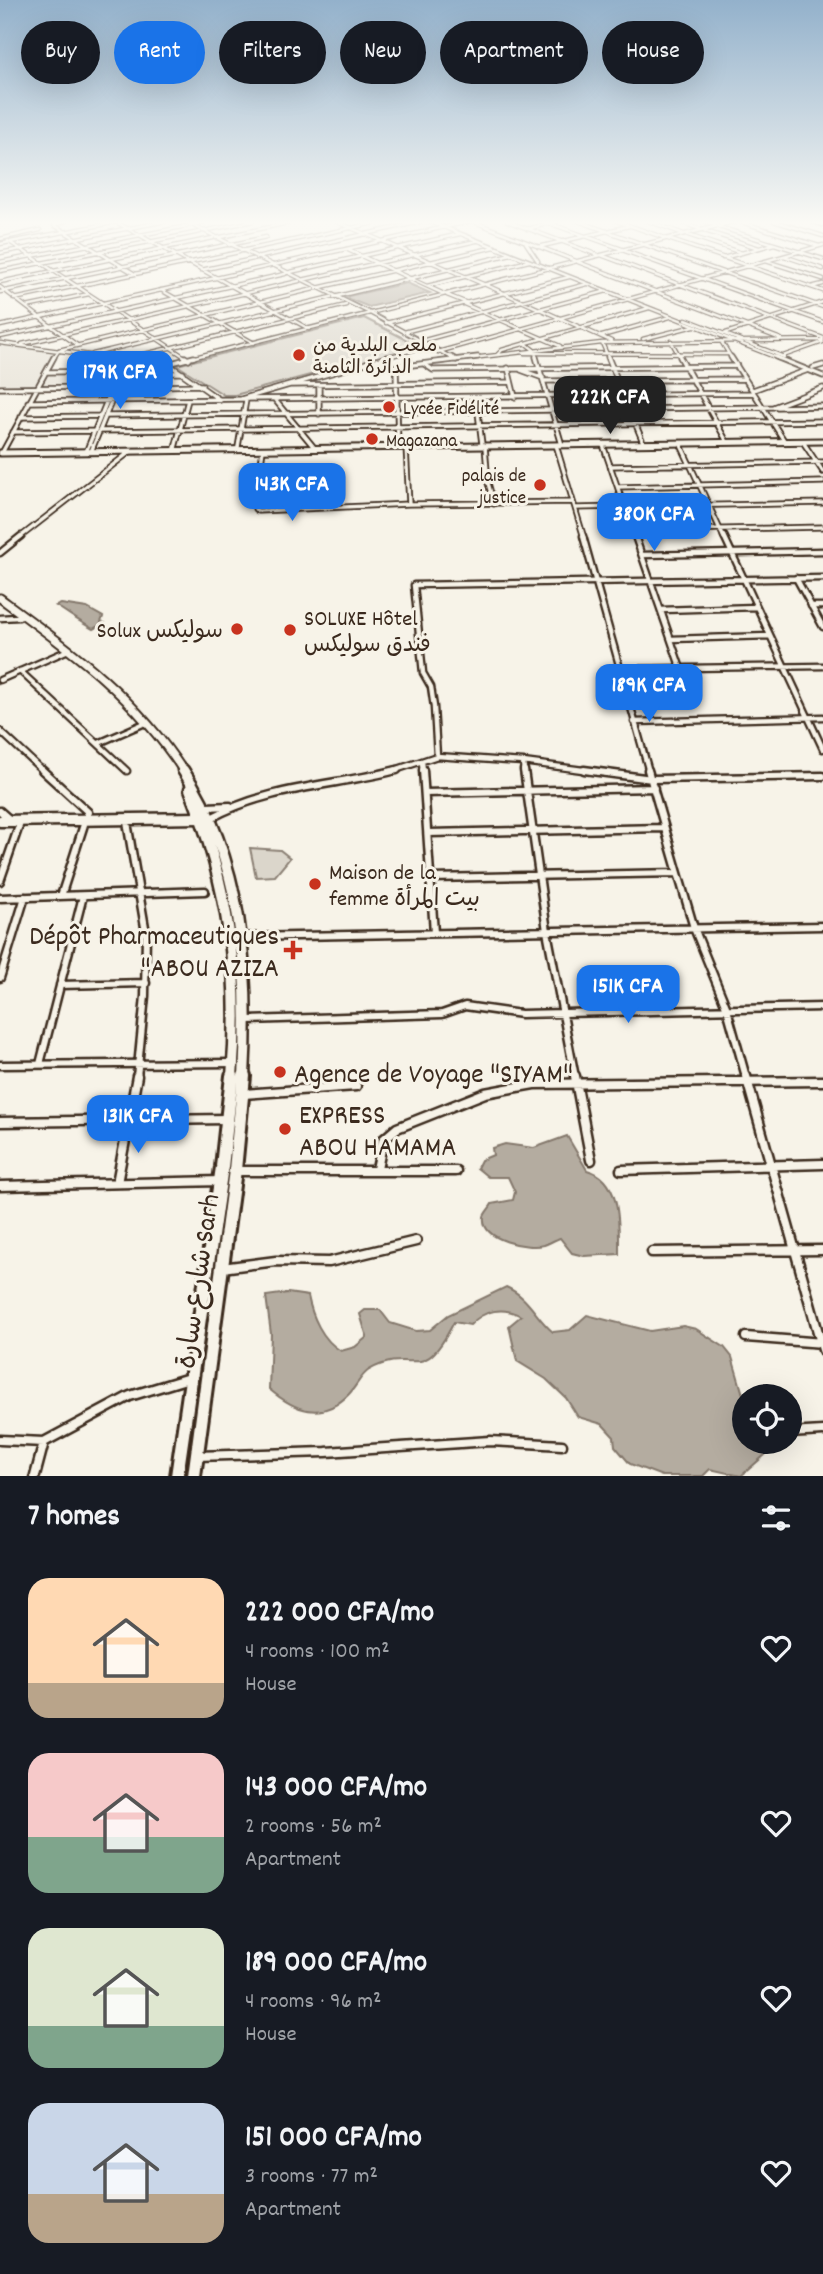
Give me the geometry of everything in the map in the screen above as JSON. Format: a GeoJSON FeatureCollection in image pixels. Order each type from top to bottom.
{"type":"FeatureCollection","features":[{"type":"Feature","properties":{"kind":"highway","name":"شارع سارة Sarh"},"geometry":{"type":"LineString","coordinates":[[0,600],[107,683],[145,723],[171,755],[188,784],[234,885],[242,937],[248,1020],[244,1094],[194,1476]]}},
{"type":"Feature","properties":{"kind":"highway","name":"شارع سارة Sarh"},"geometry":{"type":"LineString","coordinates":[[0,600],[81,657],[130,700],[167,744],[204,815],[229,920],[236,987],[235,1063],[230,1119],[177,1476]]}},
{"type":"Feature","properties":{"kind":"main road"},"geometry":{"type":"LineString","coordinates":[[560,444],[823,440]]}},
{"type":"Feature","properties":{"kind":"main road"},"geometry":{"type":"LineString","coordinates":[[1,451],[823,440]]}},
{"type":"Feature","properties":{"kind":"main road"},"geometry":{"type":"LineString","coordinates":[[89,451],[483,445]]}},
{"type":"Feature","properties":{"kind":"street"},"geometry":{"type":"LineString","coordinates":[[2,290],[77,345]]}},
{"type":"Feature","properties":{"kind":"street"},"geometry":{"type":"LineString","coordinates":[[15,299],[58,290]]}},
{"type":"Feature","properties":{"kind":"street"},"geometry":{"type":"LineString","coordinates":[[83,290],[188,359]]}},
{"type":"Feature","properties":{"kind":"street"},"geometry":{"type":"LineString","coordinates":[[0,325],[160,290]]}},
{"type":"Feature","properties":{"kind":"street"},"geometry":{"type":"LineString","coordinates":[[103,302],[161,290],[253,343]]}},
{"type":"Feature","properties":{"kind":"street"},"geometry":{"type":"LineString","coordinates":[[0,341],[52,325],[213,290]]}},
{"type":"Feature","properties":{"kind":"street"},"geometry":{"type":"LineString","coordinates":[[238,290],[308,329]]}},
{"type":"Feature","properties":{"kind":"street"},"geometry":{"type":"LineString","coordinates":[[19,345],[259,290]]}},
{"type":"Feature","properties":{"kind":"street"},"geometry":{"type":"LineString","coordinates":[[1,451],[58,350],[312,290]]}},
{"type":"Feature","properties":{"kind":"street"},"geometry":{"type":"LineString","coordinates":[[318,290],[455,359]]}},
{"type":"Feature","properties":{"kind":"street"},"geometry":{"type":"LineString","coordinates":[[93,355],[361,290]]}},
{"type":"Feature","properties":{"kind":"street"},"geometry":{"type":"LineString","coordinates":[[436,290],[562,347]]}},
{"type":"Feature","properties":{"kind":"street"},"geometry":{"type":"LineString","coordinates":[[167,365],[461,290]]}},
{"type":"Feature","properties":{"kind":"street"},"geometry":{"type":"LineString","coordinates":[[497,290],[614,342]]}},
{"type":"Feature","properties":{"kind":"street"},"geometry":{"type":"LineString","coordinates":[[386,323],[515,290]]}},
{"type":"Feature","properties":{"kind":"street"},"geometry":{"type":"LineString","coordinates":[[404,332],[566,290]]}},
{"type":"Feature","properties":{"kind":"street"},"geometry":{"type":"LineString","coordinates":[[604,290],[694,326],[783,356],[811,369]]}},
{"type":"Feature","properties":{"kind":"street"},"geometry":{"type":"LineString","coordinates":[[607,290],[823,374]]}},
{"type":"Feature","properties":{"kind":"street"},"geometry":{"type":"LineString","coordinates":[[652,290],[784,341]]}},
{"type":"Feature","properties":{"kind":"street"},"geometry":{"type":"LineString","coordinates":[[440,351],[664,290]]}},
{"type":"Feature","properties":{"kind":"street"},"geometry":{"type":"LineString","coordinates":[[693,290],[823,340]]}},
{"type":"Feature","properties":{"kind":"street"},"geometry":{"type":"LineString","coordinates":[[733,290],[823,322]]}},
{"type":"Feature","properties":{"kind":"street"},"geometry":{"type":"LineString","coordinates":[[776,290],[823,304]]}},
{"type":"Feature","properties":{"kind":"street"},"geometry":{"type":"LineString","coordinates":[[421,341],[607,291]]}},
{"type":"Feature","properties":{"kind":"street"},"geometry":{"type":"LineString","coordinates":[[26,307],[89,294]]}},
{"type":"Feature","properties":{"kind":"street"},"geometry":{"type":"LineString","coordinates":[[332,297],[429,346]]}},
{"type":"Feature","properties":{"kind":"street"},"geometry":{"type":"LineString","coordinates":[[724,334],[816,304]]}},
{"type":"Feature","properties":{"kind":"street"},"geometry":{"type":"LineString","coordinates":[[89,451],[125,360],[346,305]]}},
{"type":"Feature","properties":{"kind":"street"},"geometry":{"type":"LineString","coordinates":[[498,355],[502,350],[649,308]]}},
{"type":"Feature","properties":{"kind":"street"},"geometry":{"type":"LineString","coordinates":[[602,336],[670,316]]}},
{"type":"Feature","properties":{"kind":"street"},"geometry":{"type":"LineString","coordinates":[[624,342],[667,335],[694,326]]}},
{"type":"Feature","properties":{"kind":"street"},"geometry":{"type":"LineString","coordinates":[[535,353],[562,347],[614,342],[823,340]]}},
{"type":"Feature","properties":{"kind":"street"},"geometry":{"type":"LineString","coordinates":[[783,356],[823,340]]}},
{"type":"Feature","properties":{"kind":"street"},"geometry":{"type":"LineString","coordinates":[[0,341],[163,364],[188,359]]}},
{"type":"Feature","properties":{"kind":"street"},"geometry":{"type":"LineString","coordinates":[[0,341],[167,365],[184,373],[220,400]]}},
{"type":"Feature","properties":{"kind":"street"},"geometry":{"type":"LineString","coordinates":[[671,341],[726,440]]}},
{"type":"Feature","properties":{"kind":"street"},"geometry":{"type":"LineString","coordinates":[[721,341],[784,441]]}},
{"type":"Feature","properties":{"kind":"street"},"geometry":{"type":"LineString","coordinates":[[525,343],[535,353],[540,368],[594,582],[664,828],[694,928],[727,1009],[822,1346],[746,1337]]}},
{"type":"Feature","properties":{"kind":"street"},"geometry":{"type":"LineString","coordinates":[[602,343],[643,442]]}},
{"type":"Feature","properties":{"kind":"street"},"geometry":{"type":"LineString","coordinates":[[244,400],[284,385],[429,346]]}},
{"type":"Feature","properties":{"kind":"street"},"geometry":{"type":"LineString","coordinates":[[374,361],[396,367],[517,352],[607,355],[729,354]]}},
{"type":"Feature","properties":{"kind":"street"},"geometry":{"type":"LineString","coordinates":[[464,359],[467,369]]}},
{"type":"Feature","properties":{"kind":"street"},"geometry":{"type":"LineString","coordinates":[[424,364],[432,370],[737,366]]}},
{"type":"Feature","properties":{"kind":"street"},"geometry":{"type":"LineString","coordinates":[[28,402],[548,397],[753,392],[823,365]]}},
{"type":"Feature","properties":{"kind":"street"},"geometry":{"type":"LineString","coordinates":[[396,367],[398,446]]}},
{"type":"Feature","properties":{"kind":"street"},"geometry":{"type":"LineString","coordinates":[[508,368],[515,397]]}},
{"type":"Feature","properties":{"kind":"street"},"geometry":{"type":"LineString","coordinates":[[515,368],[543,380],[745,379]]}},
{"type":"Feature","properties":{"kind":"street"},"geometry":{"type":"LineString","coordinates":[[284,385],[511,380],[532,368]]}},
{"type":"Feature","properties":{"kind":"street"},"geometry":{"type":"LineString","coordinates":[[46,372],[184,373]]}},
{"type":"Feature","properties":{"kind":"street"},"geometry":{"type":"LineString","coordinates":[[0,388],[202,385]]}},
{"type":"Feature","properties":{"kind":"street"},"geometry":{"type":"LineString","coordinates":[[319,385],[319,414]]}},
{"type":"Feature","properties":{"kind":"street"},"geometry":{"type":"LineString","coordinates":[[773,407],[823,388]]}},
{"type":"Feature","properties":{"kind":"street"},"geometry":{"type":"LineString","coordinates":[[476,397],[488,483],[494,504]]}},
{"type":"Feature","properties":{"kind":"street"},"geometry":{"type":"LineString","coordinates":[[175,448],[188,400]]}},
{"type":"Feature","properties":{"kind":"street"},"geometry":{"type":"LineString","coordinates":[[238,447],[244,400]]}},
{"type":"Feature","properties":{"kind":"street"},"geometry":{"type":"LineString","coordinates":[[275,400],[313,446]]}},
{"type":"Feature","properties":{"kind":"street"},"geometry":{"type":"LineString","coordinates":[[21,417],[823,406]]}},
{"type":"Feature","properties":{"kind":"street"},"geometry":{"type":"LineString","coordinates":[[13,432],[823,421]]}},
{"type":"Feature","properties":{"kind":"street"},"geometry":{"type":"LineString","coordinates":[[803,442],[823,472]]}},
{"type":"Feature","properties":{"kind":"street"},"geometry":{"type":"LineString","coordinates":[[680,443],[823,749]]}},
{"type":"Feature","properties":{"kind":"street"},"geometry":{"type":"LineString","coordinates":[[603,444],[681,669]]}},
{"type":"Feature","properties":{"kind":"street"},"geometry":{"type":"LineString","coordinates":[[406,447],[409,504]]}},
{"type":"Feature","properties":{"kind":"street"},"geometry":{"type":"LineString","coordinates":[[263,449],[255,509],[258,511],[409,504],[625,507],[823,503]]}},
{"type":"Feature","properties":{"kind":"street"},"geometry":{"type":"LineString","coordinates":[[0,553],[131,451]]}},
{"type":"Feature","properties":{"kind":"street"},"geometry":{"type":"LineString","coordinates":[[610,466],[823,462]]}},
{"type":"Feature","properties":{"kind":"street"},"geometry":{"type":"LineString","coordinates":[[618,487],[823,482]]}},
{"type":"Feature","properties":{"kind":"street"},"geometry":{"type":"LineString","coordinates":[[633,531],[823,527]]}},
{"type":"Feature","properties":{"kind":"street"},"geometry":{"type":"LineString","coordinates":[[642,555],[823,551]]}},
{"type":"Feature","properties":{"kind":"street"},"geometry":{"type":"LineString","coordinates":[[796,578],[823,626]]}},
{"type":"Feature","properties":{"kind":"street"},"geometry":{"type":"LineString","coordinates":[[437,756],[434,707],[430,687],[423,673],[414,585],[823,578]]}},
{"type":"Feature","properties":{"kind":"street"},"geometry":{"type":"LineString","coordinates":[[811,606],[823,606]]}},
{"type":"Feature","properties":{"kind":"street"},"geometry":{"type":"LineString","coordinates":[[661,610],[757,607]]}},
{"type":"Feature","properties":{"kind":"street"},"geometry":{"type":"LineString","coordinates":[[0,619],[19,617]]}},
{"type":"Feature","properties":{"kind":"street"},"geometry":{"type":"LineString","coordinates":[[671,639],[770,636]]}},
{"type":"Feature","properties":{"kind":"street"},"geometry":{"type":"LineString","coordinates":[[0,680],[66,651]]}},
{"type":"Feature","properties":{"kind":"street"},"geometry":{"type":"LineString","coordinates":[[619,669],[823,666]]}},
{"type":"Feature","properties":{"kind":"street"},"geometry":{"type":"LineString","coordinates":[[20,671],[127,771]]}},
{"type":"Feature","properties":{"kind":"street"},"geometry":{"type":"LineString","coordinates":[[634,722],[823,717]]}},
{"type":"Feature","properties":{"kind":"street"},"geometry":{"type":"LineString","coordinates":[[99,743],[145,723]]}},
{"type":"Feature","properties":{"kind":"street"},"geometry":{"type":"LineString","coordinates":[[0,731],[87,809],[87,820],[61,896]]}},
{"type":"Feature","properties":{"kind":"street"},"geometry":{"type":"LineString","coordinates":[[0,821],[127,822],[204,815],[290,788],[394,771],[437,756],[523,762],[652,779],[823,776]]}},
{"type":"Feature","properties":{"kind":"street"},"geometry":{"type":"LineString","coordinates":[[422,761],[434,933]]}},
{"type":"Feature","properties":{"kind":"street"},"geometry":{"type":"LineString","coordinates":[[523,762],[547,930],[591,1160]]}},
{"type":"Feature","properties":{"kind":"street"},"geometry":{"type":"LineString","coordinates":[[425,793],[654,788]]}},
{"type":"Feature","properties":{"kind":"street"},"geometry":{"type":"LineString","coordinates":[[0,821],[20,823],[204,815],[233,806]]}},
{"type":"Feature","properties":{"kind":"street"},"geometry":{"type":"LineString","coordinates":[[0,811],[9,819]]}},
{"type":"Feature","properties":{"kind":"street"},"geometry":{"type":"LineString","coordinates":[[117,1183],[139,1063],[146,983],[146,930],[141,895],[129,851],[127,822]]}},
{"type":"Feature","properties":{"kind":"street"},"geometry":{"type":"LineString","coordinates":[[0,881],[20,823]]}},
{"type":"Feature","properties":{"kind":"street"},"geometry":{"type":"LineString","coordinates":[[429,833],[664,828]]}},
{"type":"Feature","properties":{"kind":"street"},"geometry":{"type":"LineString","coordinates":[[432,878],[678,873]]}},
{"type":"Feature","properties":{"kind":"street"},"geometry":{"type":"LineString","coordinates":[[0,898],[205,891]]}},
{"type":"Feature","properties":{"kind":"street"},"geometry":{"type":"LineString","coordinates":[[40,1064],[83,896]]}},
{"type":"Feature","properties":{"kind":"street"},"geometry":{"type":"LineString","coordinates":[[0,978],[25,897]]}},
{"type":"Feature","properties":{"kind":"street"},"geometry":{"type":"LineString","coordinates":[[242,937],[823,926]]}},
{"type":"Feature","properties":{"kind":"street"},"geometry":{"type":"LineString","coordinates":[[60,985],[146,983]]}},
{"type":"Feature","properties":{"kind":"street"},"geometry":{"type":"LineString","coordinates":[[248,1020],[440,1014],[465,1006],[521,1014],[823,1007]]}},
{"type":"Feature","properties":{"kind":"street"},"geometry":{"type":"LineString","coordinates":[[0,1065],[235,1063]]}},
{"type":"Feature","properties":{"kind":"street"},"geometry":{"type":"LineString","coordinates":[[377,1169],[383,1140],[405,1124],[500,1089],[534,1084],[823,1082]]}},
{"type":"Feature","properties":{"kind":"street"},"geometry":{"type":"LineString","coordinates":[[244,1094],[356,1086]]}},
{"type":"Feature","properties":{"kind":"street"},"geometry":{"type":"LineString","coordinates":[[0,1122],[230,1119]]}},
{"type":"Feature","properties":{"kind":"street"},"geometry":{"type":"LineString","coordinates":[[621,1170],[823,1164]]}},
{"type":"Feature","properties":{"kind":"street"},"geometry":{"type":"LineString","coordinates":[[236,1171],[456,1171]]}},
{"type":"Feature","properties":{"kind":"street"},"geometry":{"type":"LineString","coordinates":[[0,1186],[221,1181]]}},
{"type":"Feature","properties":{"kind":"street"},"geometry":{"type":"LineString","coordinates":[[222,1268],[276,1261],[329,1262],[416,1241]]}},
{"type":"Feature","properties":{"kind":"street"},"geometry":{"type":"LineString","coordinates":[[652,1252],[823,1250]]}},
{"type":"Feature","properties":{"kind":"street"},"geometry":{"type":"LineString","coordinates":[[0,1440],[44,1442],[130,1396],[191,1377]]}},
{"type":"Feature","properties":{"kind":"street"},"geometry":{"type":"LineString","coordinates":[[802,1433],[823,1432]]}},
{"type":"Feature","properties":{"kind":"street"},"geometry":{"type":"LineString","coordinates":[[197,1456],[316,1453],[521,1439],[562,1445]]}},
{"type":"Feature","properties":{"kind":"street"},"geometry":{"type":"LineString","coordinates":[[35,1476],[44,1442]]}},
{"type":"Feature","properties":{"kind":"shaded area"},"geometry":{"type":"Polygon","coordinates":[[[376,290],[423,290],[430,293],[369,307],[344,297],[376,290]]]}},
{"type":"Feature","properties":{"kind":"shaded area","name":"ملعب البلدية من الدائرة الثامنة"},"geometry":{"type":"Polygon","coordinates":[[[364,318],[419,346],[235,395],[224,395],[177,365],[364,318]]]}},
{"type":"Feature","properties":{"kind":"shaded area"},"geometry":{"type":"Polygon","coordinates":[[[0,344],[53,353],[35,387],[0,388],[0,344]]]}},
{"type":"Feature","properties":{"kind":"shaded area"},"geometry":{"type":"Polygon","coordinates":[[[113,372],[109,384],[43,385],[50,373],[113,372]]]}},
{"type":"Feature","properties":{"kind":"shaded area"},"geometry":{"type":"Polygon","coordinates":[[[61,604],[87,608],[103,617],[101,622],[104,623],[93,629],[56,606],[61,604]]]}},
{"type":"Feature","properties":{"kind":"shaded area"},"geometry":{"type":"Polygon","coordinates":[[[250,848],[280,850],[290,858],[275,876],[256,877],[250,848]]]}},
{"type":"Feature","properties":{"kind":"shaded area"},"geometry":{"type":"Polygon","coordinates":[[[567,1136],[587,1170],[598,1175],[613,1193],[618,1217],[619,1254],[584,1256],[572,1253],[560,1238],[537,1246],[507,1242],[490,1232],[485,1225],[484,1216],[492,1204],[513,1200],[515,1192],[508,1177],[488,1177],[477,1168],[481,1160],[493,1155],[492,1148],[505,1144],[534,1148],[567,1136]]]}},
{"type":"Feature","properties":{"kind":"shaded area"},"geometry":{"type":"Polygon","coordinates":[[[506,1287],[521,1296],[553,1332],[570,1330],[587,1315],[650,1331],[683,1326],[696,1329],[724,1347],[732,1357],[740,1384],[732,1384],[732,1454],[766,1454],[741,1476],[710,1469],[703,1476],[662,1476],[630,1464],[615,1446],[614,1437],[602,1424],[578,1417],[566,1398],[546,1379],[517,1361],[509,1326],[521,1316],[501,1310],[481,1316],[470,1325],[454,1322],[443,1342],[425,1360],[385,1363],[369,1370],[349,1394],[329,1408],[319,1411],[299,1408],[269,1389],[271,1334],[266,1296],[288,1293],[308,1296],[319,1327],[328,1341],[341,1351],[355,1347],[367,1337],[360,1314],[365,1310],[380,1310],[390,1323],[416,1331],[430,1330],[448,1315],[506,1287]]]}},
{"type":"Feature","properties":{"kind":"waterway"},"geometry":{"type":"LineString","coordinates":[[607,290],[656,309]]}},
{"type":"Feature","properties":{"kind":"waterway"},"geometry":{"type":"LineString","coordinates":[[739,342],[776,356]]}},
{"type":"Feature","properties":{"kind":"waterway"},"geometry":{"type":"LineString","coordinates":[[805,367],[823,374]]}},
{"type":"Feature","properties":{"kind":"place","name":"ملعب البلدية من الدائرة الثامنة"},"geometry":{"type":"Point","coordinates":[299,355]}},
{"type":"Feature","properties":{"kind":"place","name":"Lycée Fidélité"},"geometry":{"type":"Point","coordinates":[389,407]}},
{"type":"Feature","properties":{"kind":"place","name":"Magazana"},"geometry":{"type":"Point","coordinates":[372,439]}},
{"type":"Feature","properties":{"kind":"place","name":"palais de justice"},"geometry":{"type":"Point","coordinates":[540,485]}},
{"type":"Feature","properties":{"kind":"place","name":"Solux سوليكس"},"geometry":{"type":"Point","coordinates":[237,629]}},
{"type":"Feature","properties":{"kind":"place","name":"SOLUXE Hôtel فندق سوليكس"},"geometry":{"type":"Point","coordinates":[290,630]}},
{"type":"Feature","properties":{"kind":"place","name":"Maison de la femme بيت المرأة"},"geometry":{"type":"Point","coordinates":[315,884]}},
{"type":"Feature","properties":{"kind":"place","name":"Dépôt Pharmaceutiques \"ABOU AZIZA"},"geometry":{"type":"Point","coordinates":[293,950]}},
{"type":"Feature","properties":{"kind":"place","name":"Agence de Voyage \"SIYAM\""},"geometry":{"type":"Point","coordinates":[280,1072]}},
{"type":"Feature","properties":{"kind":"place","name":"EXPRESS ABOU HAMAMA"},"geometry":{"type":"Point","coordinates":[285,1129]}}]}
